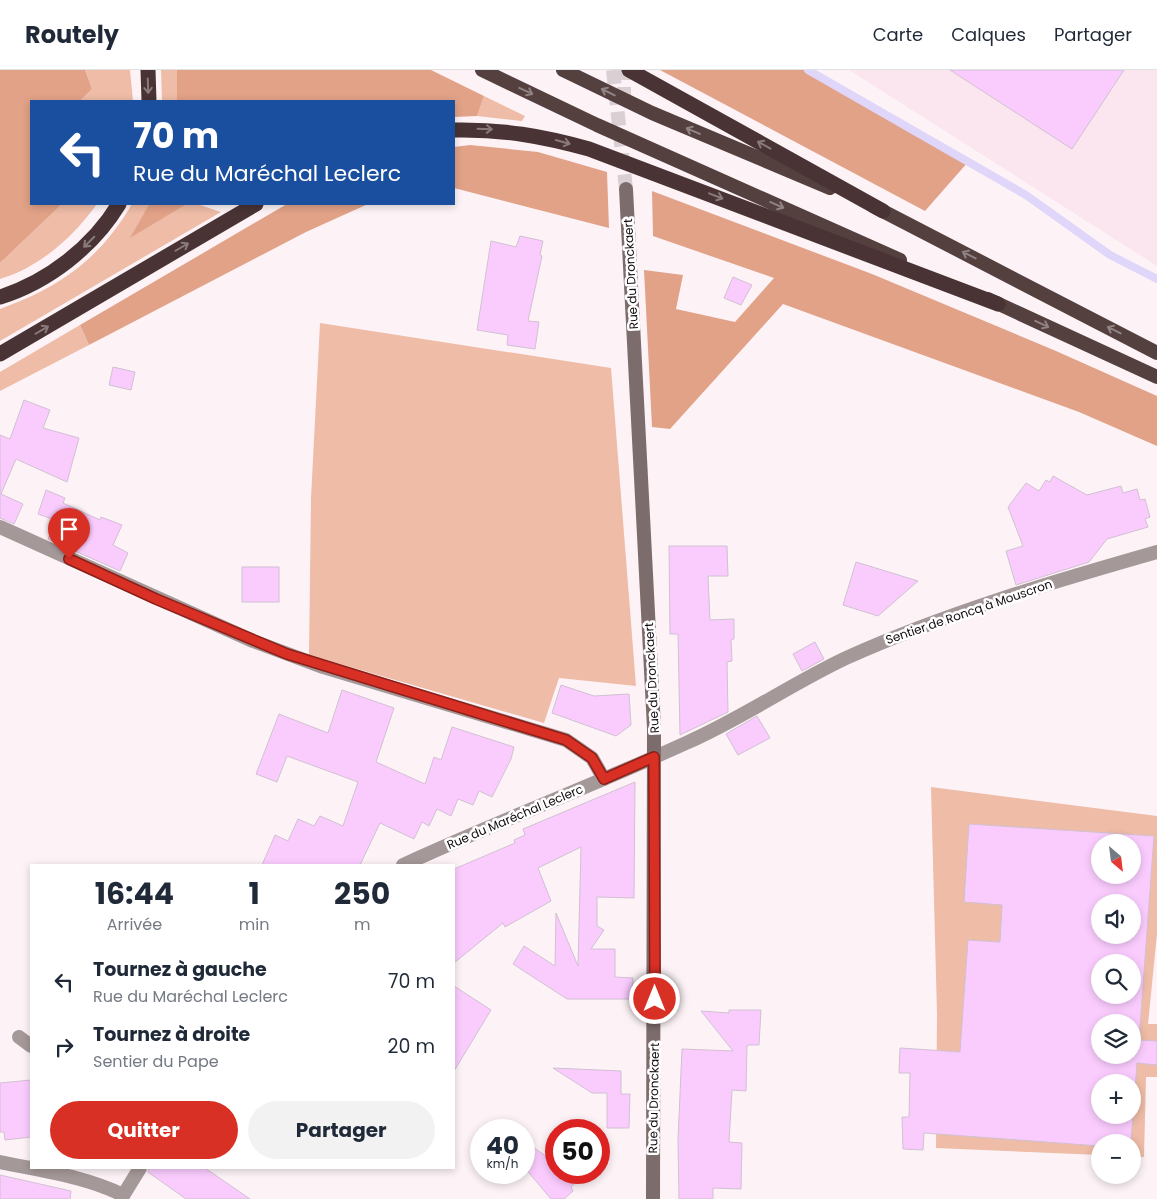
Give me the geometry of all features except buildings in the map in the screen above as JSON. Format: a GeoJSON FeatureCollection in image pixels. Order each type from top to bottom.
{"type":"FeatureCollection","features":[{"type":"Feature","properties":{"kind":"highway"},"geometry":{"type":"LineString","coordinates":[[148,70],[149,100]]}},
{"type":"Feature","properties":{"kind":"highway"},"geometry":{"type":"LineString","coordinates":[[482,70],[597,125],[1157,377]]}},
{"type":"Feature","properties":{"kind":"highway"},"geometry":{"type":"LineString","coordinates":[[563,70],[652,113],[883,211]]}},
{"type":"Feature","properties":{"kind":"highway"},"geometry":{"type":"LineString","coordinates":[[629,70],[883,211],[1157,352]]}},
{"type":"Feature","properties":{"kind":"highway"},"geometry":{"type":"LineString","coordinates":[[455,130],[483,129],[515,132],[551,138],[589,149],[998,304]]}},
{"type":"Feature","properties":{"kind":"highway"},"geometry":{"type":"LineString","coordinates":[[0,297],[37,281],[64,264],[87,244],[109,220],[118,205]]}},
{"type":"Feature","properties":{"kind":"highway"},"geometry":{"type":"LineString","coordinates":[[0,354],[254,205]]}},
{"type":"Feature","properties":{"kind":"main road","name":"Rue du Dronckaert"},"geometry":{"type":"LineString","coordinates":[[626,189],[642,476],[654,757],[653,1199]]}},
{"type":"Feature","properties":{"kind":"street"},"geometry":{"type":"LineString","coordinates":[[0,527],[156,599],[261,644],[339,671],[566,740],[592,758],[604,779]]}},
{"type":"Feature","properties":{"kind":"street","name":"Sentier de Roncq à Mouscron"},"geometry":{"type":"LineString","coordinates":[[654,757],[703,736],[798,682],[900,635],[1079,574],[1157,552]]}},
{"type":"Feature","properties":{"kind":"street","name":"Rue du Maréchal Leclerc"},"geometry":{"type":"LineString","coordinates":[[404,864],[654,757]]}},
{"type":"Feature","properties":{"kind":"street"},"geometry":{"type":"LineString","coordinates":[[19,1037],[30,1045]]}},
{"type":"Feature","properties":{"kind":"street"},"geometry":{"type":"LineString","coordinates":[[0,1162],[30,1168]]}},
{"type":"Feature","properties":{"kind":"street"},"geometry":{"type":"LineString","coordinates":[[35,1169],[81,1178],[102,1185],[122,1197],[139,1169]]}},
{"type":"Feature","properties":{"kind":"shaded area"},"geometry":{"type":"Polygon","coordinates":[[[0,70],[85,70],[92,89],[81,100],[30,100],[30,205],[61,205],[0,263],[0,70]]]}},
{"type":"Feature","properties":{"kind":"shaded area"},"geometry":{"type":"Polygon","coordinates":[[[85,70],[130,70],[133,100],[81,100],[92,89],[85,70]]]}},
{"type":"Feature","properties":{"kind":"shaded area"},"geometry":{"type":"Polygon","coordinates":[[[161,70],[177,70],[177,100],[162,100],[161,70]]]}},
{"type":"Feature","properties":{"kind":"shaded area"},"geometry":{"type":"Polygon","coordinates":[[[177,70],[431,70],[484,96],[477,116],[455,117],[455,100],[177,100],[177,70]]]}},
{"type":"Feature","properties":{"kind":"shaded area"},"geometry":{"type":"Polygon","coordinates":[[[660,70],[808,70],[968,162],[925,211],[660,70]]]}},
{"type":"Feature","properties":{"kind":"shaded area"},"geometry":{"type":"Polygon","coordinates":[[[849,70],[1157,70],[1157,266],[849,70]]]}},
{"type":"Feature","properties":{"kind":"shaded area"},"geometry":{"type":"Polygon","coordinates":[[[484,96],[525,116],[522,121],[477,116],[484,96]]]}},
{"type":"Feature","properties":{"kind":"shaded area"},"geometry":{"type":"Polygon","coordinates":[[[470,145],[538,152],[607,172],[609,228],[455,188],[455,147],[470,145]]]}},
{"type":"Feature","properties":{"kind":"shaded area"},"geometry":{"type":"Polygon","coordinates":[[[652,191],[872,274],[1056,351],[1157,396],[1157,446],[1079,412],[783,304],[670,429],[652,427],[644,270],[683,275],[676,309],[735,322],[774,278],[653,236],[652,191]]]}},
{"type":"Feature","properties":{"kind":"shaded area"},"geometry":{"type":"Polygon","coordinates":[[[61,205],[96,205],[66,239],[29,267],[0,279],[0,263],[61,205]]]}},
{"type":"Feature","properties":{"kind":"shaded area"},"geometry":{"type":"Polygon","coordinates":[[[131,205],[148,205],[131,237],[185,205],[200,205],[221,212],[0,341],[0,309],[41,291],[76,269],[92,256],[119,224],[131,205]]]}},
{"type":"Feature","properties":{"kind":"shaded area"},"geometry":{"type":"Polygon","coordinates":[[[148,205],[185,205],[130,238],[148,205]]]}},
{"type":"Feature","properties":{"kind":"shaded area"},"geometry":{"type":"Polygon","coordinates":[[[285,205],[366,205],[306,232],[89,345],[80,325],[285,205]]]}},
{"type":"Feature","properties":{"kind":"shaded area"},"geometry":{"type":"Polygon","coordinates":[[[320,323],[611,368],[636,686],[559,678],[544,723],[309,655],[311,498],[320,323]]]}},
{"type":"Feature","properties":{"kind":"shaded area"},"geometry":{"type":"Polygon","coordinates":[[[80,325],[89,345],[0,391],[0,372],[80,325]]]}},
{"type":"Feature","properties":{"kind":"shaded area"},"geometry":{"type":"Polygon","coordinates":[[[931,787],[1157,816],[1157,934],[1148,1024],[1157,1024],[1157,1077],[1146,1077],[1144,1157],[1141,1157],[1141,1134],[1091,1134],[1091,1155],[936,1148],[937,1014],[931,787]]]}},
{"type":"Feature","properties":{"kind":"waterway"},"geometry":{"type":"LineString","coordinates":[[808,70],[1026,195],[1110,255],[1157,279]]}},
{"type":"Feature","properties":{"kind":"tunnel"},"geometry":{"type":"LineString","coordinates":[[613,70],[626,189]]}},
{"type":"Feature","properties":{"kind":"tunnel"},"geometry":{"type":"LineString","coordinates":[[624,70],[624,101]]}},
{"type":"Feature","properties":{"kind":"route"},"geometry":{"type":"LineString","coordinates":[[69,559],[156,599],[287,654],[320,666],[566,740],[592,758],[604,779],[654,757],[655,999]]}}]}
